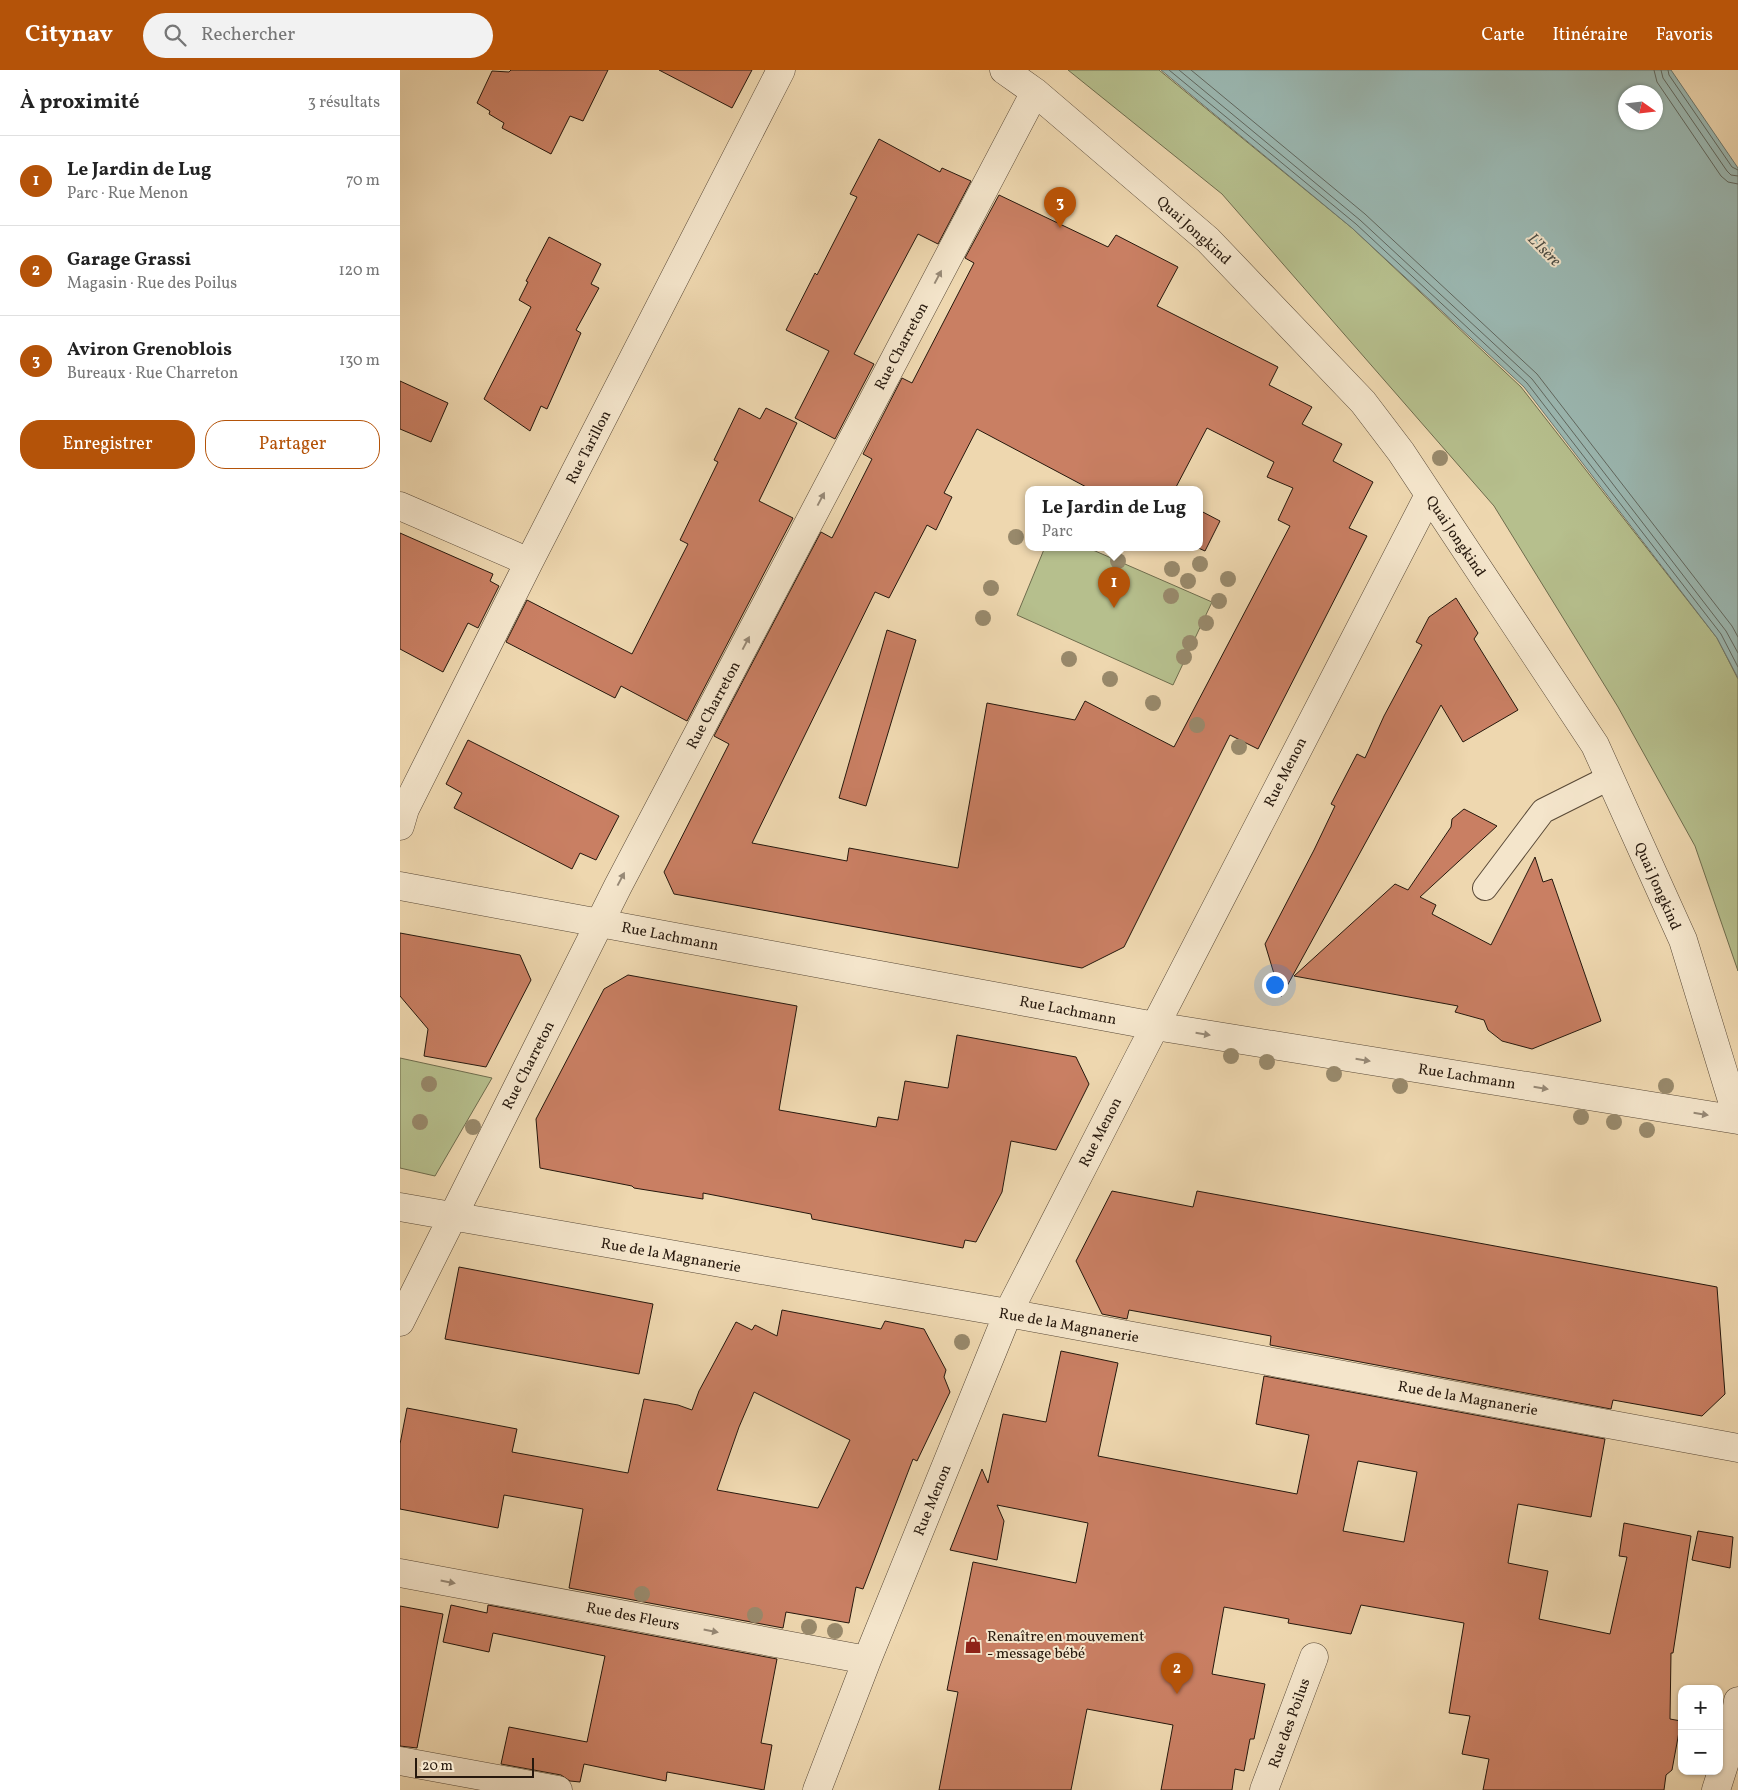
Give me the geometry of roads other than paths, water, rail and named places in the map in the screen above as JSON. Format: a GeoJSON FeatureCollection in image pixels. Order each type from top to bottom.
{"type":"FeatureCollection","features":[{"type":"Feature","properties":{"kind":"street","name":"Rue Tarillon"},"geometry":{"type":"LineString","coordinates":[[400,826],[405,809],[529,562],[781,70]]}},
{"type":"Feature","properties":{"kind":"street","name":"Quai Jongkind"},"geometry":{"type":"LineString","coordinates":[[1004,70],[1036,92],[1208,240],[1363,402],[1401,452],[1595,745],[1683,940],[1738,1120]]}},
{"type":"Feature","properties":{"kind":"street","name":"Rue Charreton"},"geometry":{"type":"LineString","coordinates":[[400,1322],[599,923],[1036,92]]}},
{"type":"Feature","properties":{"kind":"street","name":"Rue Menon"},"geometry":{"type":"LineString","coordinates":[[817,1790],[867,1660],[1008,1314],[1428,495]]}},
{"type":"Feature","properties":{"kind":"street"},"geometry":{"type":"LineString","coordinates":[[400,506],[529,562]]}},
{"type":"Feature","properties":{"kind":"street","name":"Rue Lachmann"},"geometry":{"type":"LineString","coordinates":[[400,886],[1155,1026],[1738,1120]]}},
{"type":"Feature","properties":{"kind":"street","name":"Rue de la Magnanerie"},"geometry":{"type":"LineString","coordinates":[[400,1207],[1008,1314],[1738,1448]]}},
{"type":"Feature","properties":{"kind":"street","name":"Rue des Fleurs"},"geometry":{"type":"LineString","coordinates":[[400,1573],[867,1660]]}},
{"type":"Feature","properties":{"kind":"street","name":"Rue des Poilus"},"geometry":{"type":"LineString","coordinates":[[1264,1790],[1314,1657]]}},
{"type":"Feature","properties":{"kind":"street"},"geometry":{"type":"LineString","coordinates":[[1716,1790],[1730,1746],[1738,1701]]}},
{"type":"Feature","properties":{"kind":"street"},"geometry":{"type":"LineString","coordinates":[[400,1761],[558,1790]]}},
{"type":"Feature","properties":{"kind":"lane"},"geometry":{"type":"LineString","coordinates":[[1485,888],[1543,811],[1609,778]]}},
{"type":"Feature","properties":{"kind":"water","name":"L'Isère"},"geometry":{"type":"Polygon","coordinates":[[[1161,70],[1671,70],[1738,168],[1738,678],[1717,638],[1524,387],[1352,228],[1161,70]]]}},
{"type":"Feature","properties":{"kind":"place","name":"Aviron Grenoblois"},"geometry":{"type":"Point","coordinates":[1060,228]}},
{"type":"Feature","properties":{"kind":"place","name":"Le Jardin de Lug"},"geometry":{"type":"Point","coordinates":[1114,608]}},
{"type":"Feature","properties":{"kind":"place","name":"Renaître en mouvement - message bébé"},"geometry":{"type":"Point","coordinates":[973,1645]}},
{"type":"Feature","properties":{"kind":"place","name":"Garage Grassi"},"geometry":{"type":"Point","coordinates":[1177,1694]}}]}
